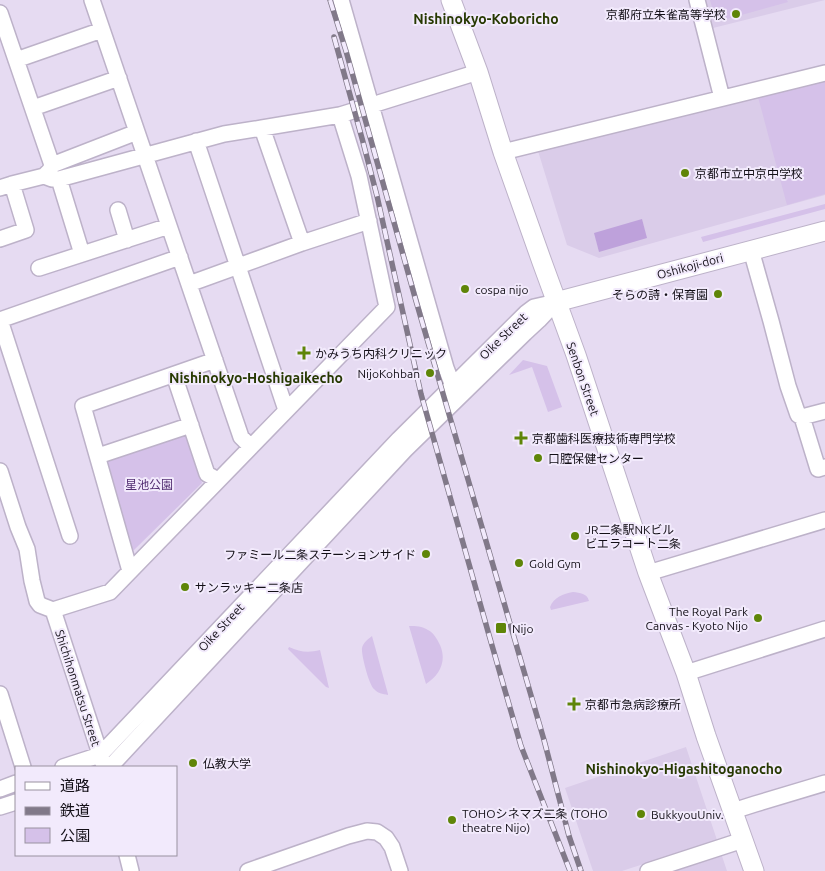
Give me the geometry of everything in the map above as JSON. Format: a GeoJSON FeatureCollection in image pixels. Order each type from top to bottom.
{"type":"FeatureCollection","features":[{"type":"Feature","properties":{"kind":"main road","name":"Senbon Street"},"geometry":{"type":"LineString","coordinates":[[451,0],[478,72],[503,152],[576,355],[648,573],[686,673],[706,736],[754,871]]}},
{"type":"Feature","properties":{"kind":"main road","name":"Oshikoji-dori"},"geometry":{"type":"LineString","coordinates":[[556,302],[825,231]]}},
{"type":"Feature","properties":{"kind":"street"},"geometry":{"type":"LineString","coordinates":[[92,0],[241,437],[251,447]]}},
{"type":"Feature","properties":{"kind":"street"},"geometry":{"type":"LineString","coordinates":[[341,0],[446,368],[453,386]]}},
{"type":"Feature","properties":{"kind":"street"},"geometry":{"type":"LineString","coordinates":[[698,0],[722,98]]}},
{"type":"Feature","properties":{"kind":"street"},"geometry":{"type":"LineString","coordinates":[[0,13],[33,108],[52,173],[82,254]]}},
{"type":"Feature","properties":{"kind":"street"},"geometry":{"type":"LineString","coordinates":[[16,60],[102,30]]}},
{"type":"Feature","properties":{"kind":"street"},"geometry":{"type":"LineString","coordinates":[[0,239],[26,230],[6,186],[52,173],[145,155],[224,134],[340,115],[478,72]]}},
{"type":"Feature","properties":{"kind":"street"},"geometry":{"type":"LineString","coordinates":[[503,152],[825,73]]}},
{"type":"Feature","properties":{"kind":"street"},"geometry":{"type":"LineString","coordinates":[[33,108],[119,78]]}},
{"type":"Feature","properties":{"kind":"street"},"geometry":{"type":"LineString","coordinates":[[0,471],[27,549],[37,601],[53,610],[110,592],[387,307],[359,176],[340,115]]}},
{"type":"Feature","properties":{"kind":"street"},"geometry":{"type":"LineString","coordinates":[[262,128],[302,243]]}},
{"type":"Feature","properties":{"kind":"street"},"geometry":{"type":"LineString","coordinates":[[52,173],[137,132]]}},
{"type":"Feature","properties":{"kind":"street"},"geometry":{"type":"LineString","coordinates":[[196,141],[286,410]]}},
{"type":"Feature","properties":{"kind":"street"},"geometry":{"type":"LineString","coordinates":[[118,210],[127,240]]}},
{"type":"Feature","properties":{"kind":"street"},"geometry":{"type":"LineString","coordinates":[[189,284],[369,221]]}},
{"type":"Feature","properties":{"kind":"street"},"geometry":{"type":"LineString","coordinates":[[39,268],[169,226]]}},
{"type":"Feature","properties":{"kind":"street"},"geometry":{"type":"LineString","coordinates":[[751,250],[796,412],[802,417],[818,469],[825,467]]}},
{"type":"Feature","properties":{"kind":"street"},"geometry":{"type":"LineString","coordinates":[[70,536],[0,320],[180,257]]}},
{"type":"Feature","properties":{"kind":"street","name":"Oike Street"},"geometry":{"type":"LineString","coordinates":[[70,766],[102,761],[243,602],[399,439],[534,307],[556,302]]}},
{"type":"Feature","properties":{"kind":"street","name":"Oike Street"},"geometry":{"type":"LineString","coordinates":[[111,766],[406,450],[556,302]]}},
{"type":"Feature","properties":{"kind":"street"},"geometry":{"type":"LineString","coordinates":[[130,570],[84,406],[215,360]]}},
{"type":"Feature","properties":{"kind":"street"},"geometry":{"type":"LineString","coordinates":[[174,374],[207,474],[218,480]]}},
{"type":"Feature","properties":{"kind":"street"},"geometry":{"type":"LineString","coordinates":[[802,417],[825,411]]}},
{"type":"Feature","properties":{"kind":"street"},"geometry":{"type":"LineString","coordinates":[[98,456],[191,424]]}},
{"type":"Feature","properties":{"kind":"street"},"geometry":{"type":"LineString","coordinates":[[648,573],[825,520]]}},
{"type":"Feature","properties":{"kind":"street"},"geometry":{"type":"LineString","coordinates":[[243,602],[254,613]]}},
{"type":"Feature","properties":{"kind":"street","name":"Shichihonmatsu Street"},"geometry":{"type":"LineString","coordinates":[[53,610],[102,761]]}},
{"type":"Feature","properties":{"kind":"street"},"geometry":{"type":"LineString","coordinates":[[686,673],[825,629]]}},
{"type":"Feature","properties":{"kind":"street"},"geometry":{"type":"LineString","coordinates":[[0,694],[23,766]]}},
{"type":"Feature","properties":{"kind":"street"},"geometry":{"type":"LineString","coordinates":[[0,789],[15,783]]}},
{"type":"Feature","properties":{"kind":"street"},"geometry":{"type":"LineString","coordinates":[[733,811],[825,783]]}},
{"type":"Feature","properties":{"kind":"street"},"geometry":{"type":"LineString","coordinates":[[0,807],[15,802]]}},
{"type":"Feature","properties":{"kind":"street"},"geometry":{"type":"LineString","coordinates":[[248,871],[367,831],[377,832],[386,838],[392,847],[400,871]]}},
{"type":"Feature","properties":{"kind":"street"},"geometry":{"type":"LineString","coordinates":[[648,871],[743,840]]}},
{"type":"Feature","properties":{"kind":"street"},"geometry":{"type":"LineString","coordinates":[[127,856],[131,871]]}},
{"type":"Feature","properties":{"kind":"shaded area","name":"京都府立朱雀高等学校"},"geometry":{"type":"Polygon","coordinates":[[[701,0],[825,0],[709,29],[701,0]]]}},
{"type":"Feature","properties":{"kind":"shaded area","name":"京都市立中京中学校"},"geometry":{"type":"Polygon","coordinates":[[[825,81],[825,195],[599,258],[567,245],[538,151],[825,81]]]}},
{"type":"Feature","properties":{"kind":"shaded area"},"geometry":{"type":"Polygon","coordinates":[[[642,219],[647,238],[599,252],[594,233],[642,219]]]}},
{"type":"Feature","properties":{"kind":"shaded area","name":"BukkyouUniv."},"geometry":{"type":"Polygon","coordinates":[[[686,747],[717,840],[622,871],[593,871],[565,788],[686,747]]]}},
{"type":"Feature","properties":{"kind":"shaded area"},"geometry":{"type":"Polygon","coordinates":[[[722,856],[727,871],[675,871],[722,856]]]}},
{"type":"Feature","properties":{"kind":"green space"},"geometry":{"type":"Polygon","coordinates":[[[710,0],[787,0],[788,2],[716,22],[710,0]]]}},
{"type":"Feature","properties":{"kind":"green space"},"geometry":{"type":"Polygon","coordinates":[[[825,81],[825,194],[787,205],[758,97],[825,81]]]}},
{"type":"Feature","properties":{"kind":"green space"},"geometry":{"type":"Polygon","coordinates":[[[825,204],[825,209],[703,242],[701,237],[825,204]]]}},
{"type":"Feature","properties":{"kind":"green space"},"geometry":{"type":"Polygon","coordinates":[[[523,360],[547,366],[562,407],[548,412],[532,367],[509,375],[523,360]]]}},
{"type":"Feature","properties":{"kind":"green space","name":"星池公園"},"geometry":{"type":"Polygon","coordinates":[[[185,435],[190,439],[202,483],[134,550],[129,549],[106,467],[108,460],[185,435]]]}},
{"type":"Feature","properties":{"kind":"green space"},"geometry":{"type":"Polygon","coordinates":[[[573,592],[585,595],[589,601],[551,610],[550,607],[556,598],[573,592]]]}},
{"type":"Feature","properties":{"kind":"green space"},"geometry":{"type":"Polygon","coordinates":[[[409,626],[421,627],[434,634],[442,651],[441,667],[426,684],[409,626]]]}},
{"type":"Feature","properties":{"kind":"green space"},"geometry":{"type":"Polygon","coordinates":[[[372,636],[388,695],[374,689],[366,669],[362,648],[372,636]]]}},
{"type":"Feature","properties":{"kind":"green space"},"geometry":{"type":"Polygon","coordinates":[[[289,647],[304,652],[320,650],[329,688],[288,649],[289,647]]]}},
{"type":"Feature","properties":{"kind":"railway"},"geometry":{"type":"LineString","coordinates":[[330,0],[544,740],[569,836],[581,871]]}},
{"type":"Feature","properties":{"kind":"railway"},"geometry":{"type":"LineString","coordinates":[[334,37],[377,196],[421,394],[489,635],[521,746],[570,871]]}},
{"type":"Feature","properties":{"kind":"place","name":"京都府立朱雀高等学校"},"geometry":{"type":"Point","coordinates":[736,14]}},
{"type":"Feature","properties":{"kind":"place","name":"京都市立中京中学校"},"geometry":{"type":"Point","coordinates":[685,173]}},
{"type":"Feature","properties":{"kind":"place","name":"cospa nijo"},"geometry":{"type":"Point","coordinates":[465,289]}},
{"type":"Feature","properties":{"kind":"place","name":"そらの詩・保育園"},"geometry":{"type":"Point","coordinates":[718,294]}},
{"type":"Feature","properties":{"kind":"place","name":"かみうち内科クリニック"},"geometry":{"type":"Point","coordinates":[304,353]}},
{"type":"Feature","properties":{"kind":"place","name":"NijoKohban"},"geometry":{"type":"Point","coordinates":[430,373]}},
{"type":"Feature","properties":{"kind":"place","name":"京都歯科医療技術専門学校"},"geometry":{"type":"Point","coordinates":[521,438]}},
{"type":"Feature","properties":{"kind":"place","name":"口腔保健センター"},"geometry":{"type":"Point","coordinates":[538,458]}},
{"type":"Feature","properties":{"kind":"place","name":"JR二条駅NKビル ビエラコート二条"},"geometry":{"type":"Point","coordinates":[575,536]}},
{"type":"Feature","properties":{"kind":"place","name":"ファミール二条ステーションサイド"},"geometry":{"type":"Point","coordinates":[426,554]}},
{"type":"Feature","properties":{"kind":"place","name":"Gold Gym"},"geometry":{"type":"Point","coordinates":[519,563]}},
{"type":"Feature","properties":{"kind":"place","name":"サンラッキー二条店"},"geometry":{"type":"Point","coordinates":[185,587]}},
{"type":"Feature","properties":{"kind":"place","name":"The Royal Park Canvas - Kyoto Nijo"},"geometry":{"type":"Point","coordinates":[758,618]}},
{"type":"Feature","properties":{"kind":"place","name":"Nijo"},"geometry":{"type":"Point","coordinates":[501,628]}},
{"type":"Feature","properties":{"kind":"place","name":"京都市急病診療所"},"geometry":{"type":"Point","coordinates":[574,704]}},
{"type":"Feature","properties":{"kind":"place","name":"仏教大学"},"geometry":{"type":"Point","coordinates":[193,763]}},
{"type":"Feature","properties":{"kind":"place","name":"BukkyouUniv."},"geometry":{"type":"Point","coordinates":[641,814]}},
{"type":"Feature","properties":{"kind":"place","name":"TOHOシネマズ二条 (TOHO theatre Nijo)"},"geometry":{"type":"Point","coordinates":[452,820]}},
{"type":"Feature","properties":{"kind":"district","name":"Nishinokyo-Koboricho"},"geometry":{"type":"Point","coordinates":[486,19]}},
{"type":"Feature","properties":{"kind":"district","name":"Nishinokyo-Hoshigaikecho"},"geometry":{"type":"Point","coordinates":[256,378]}},
{"type":"Feature","properties":{"kind":"district","name":"Nishinokyo-Higashitoganocho"},"geometry":{"type":"Point","coordinates":[684,769]}}]}
